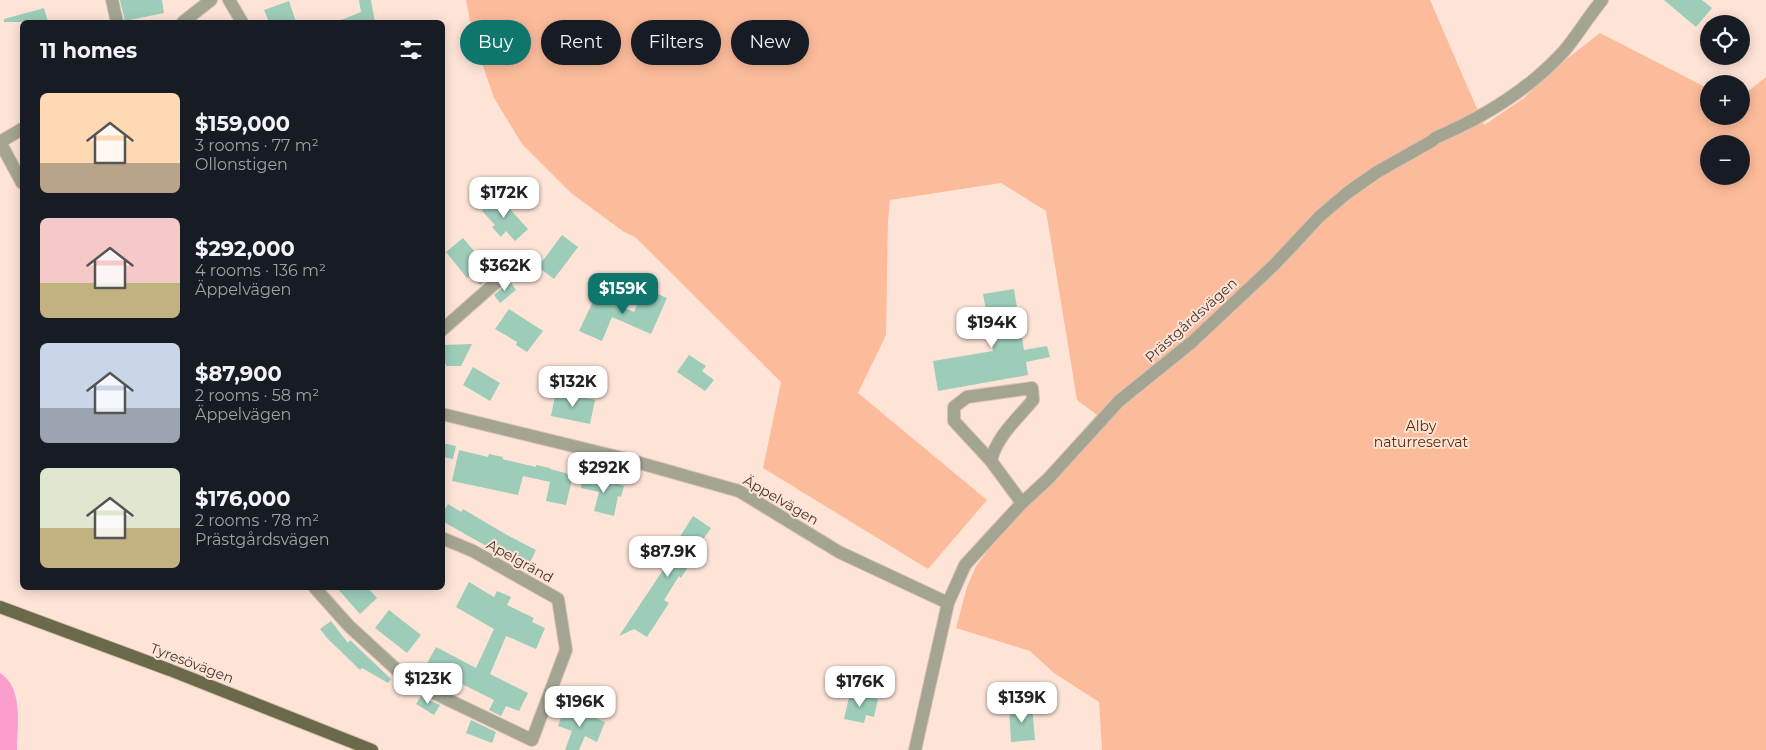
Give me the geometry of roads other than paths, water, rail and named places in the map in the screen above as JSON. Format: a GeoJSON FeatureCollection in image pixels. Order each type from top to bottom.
{"type":"FeatureCollection","features":[{"type":"Feature","properties":{"kind":"main road","name":"Tyresövägen"},"geometry":{"type":"LineString","coordinates":[[0,607],[170,670],[372,750]]}},
{"type":"Feature","properties":{"kind":"street"},"geometry":{"type":"LineString","coordinates":[[112,0],[117,20]]}},
{"type":"Feature","properties":{"kind":"street"},"geometry":{"type":"LineString","coordinates":[[186,20],[211,0]]}},
{"type":"Feature","properties":{"kind":"street"},"geometry":{"type":"LineString","coordinates":[[229,0],[241,20]]}},
{"type":"Feature","properties":{"kind":"street","name":"Prästgårdsvägen"},"geometry":{"type":"LineString","coordinates":[[915,750],[948,602],[965,565],[1022,503],[1048,479],[1119,401],[1192,342],[1274,264],[1320,216],[1347,193],[1377,172],[1432,142],[1434,138],[1466,125],[1526,86],[1564,50],[1602,0]]}},
{"type":"Feature","properties":{"kind":"street"},"geometry":{"type":"LineString","coordinates":[[20,130],[0,142],[20,179]]}},
{"type":"Feature","properties":{"kind":"street"},"geometry":{"type":"LineString","coordinates":[[445,327],[518,262]]}},
{"type":"Feature","properties":{"kind":"street"},"geometry":{"type":"LineString","coordinates":[[991,461],[994,450],[1002,437],[1033,400],[1032,388],[967,397],[954,407],[954,421],[991,461],[1012,492],[1022,503]]}},
{"type":"Feature","properties":{"kind":"street","name":"Äppelvägen"},"geometry":{"type":"LineString","coordinates":[[445,415],[622,458],[739,492],[839,552],[948,602]]}},
{"type":"Feature","properties":{"kind":"street","name":"Apelgränd"},"geometry":{"type":"LineString","coordinates":[[317,590],[349,626],[409,681],[532,740],[566,650],[558,599],[473,551],[445,539]]}},
{"type":"Feature","properties":{"kind":"park label","name":"Alby naturreservat"},"geometry":{"type":"Point","coordinates":[1421,434]}}]}
